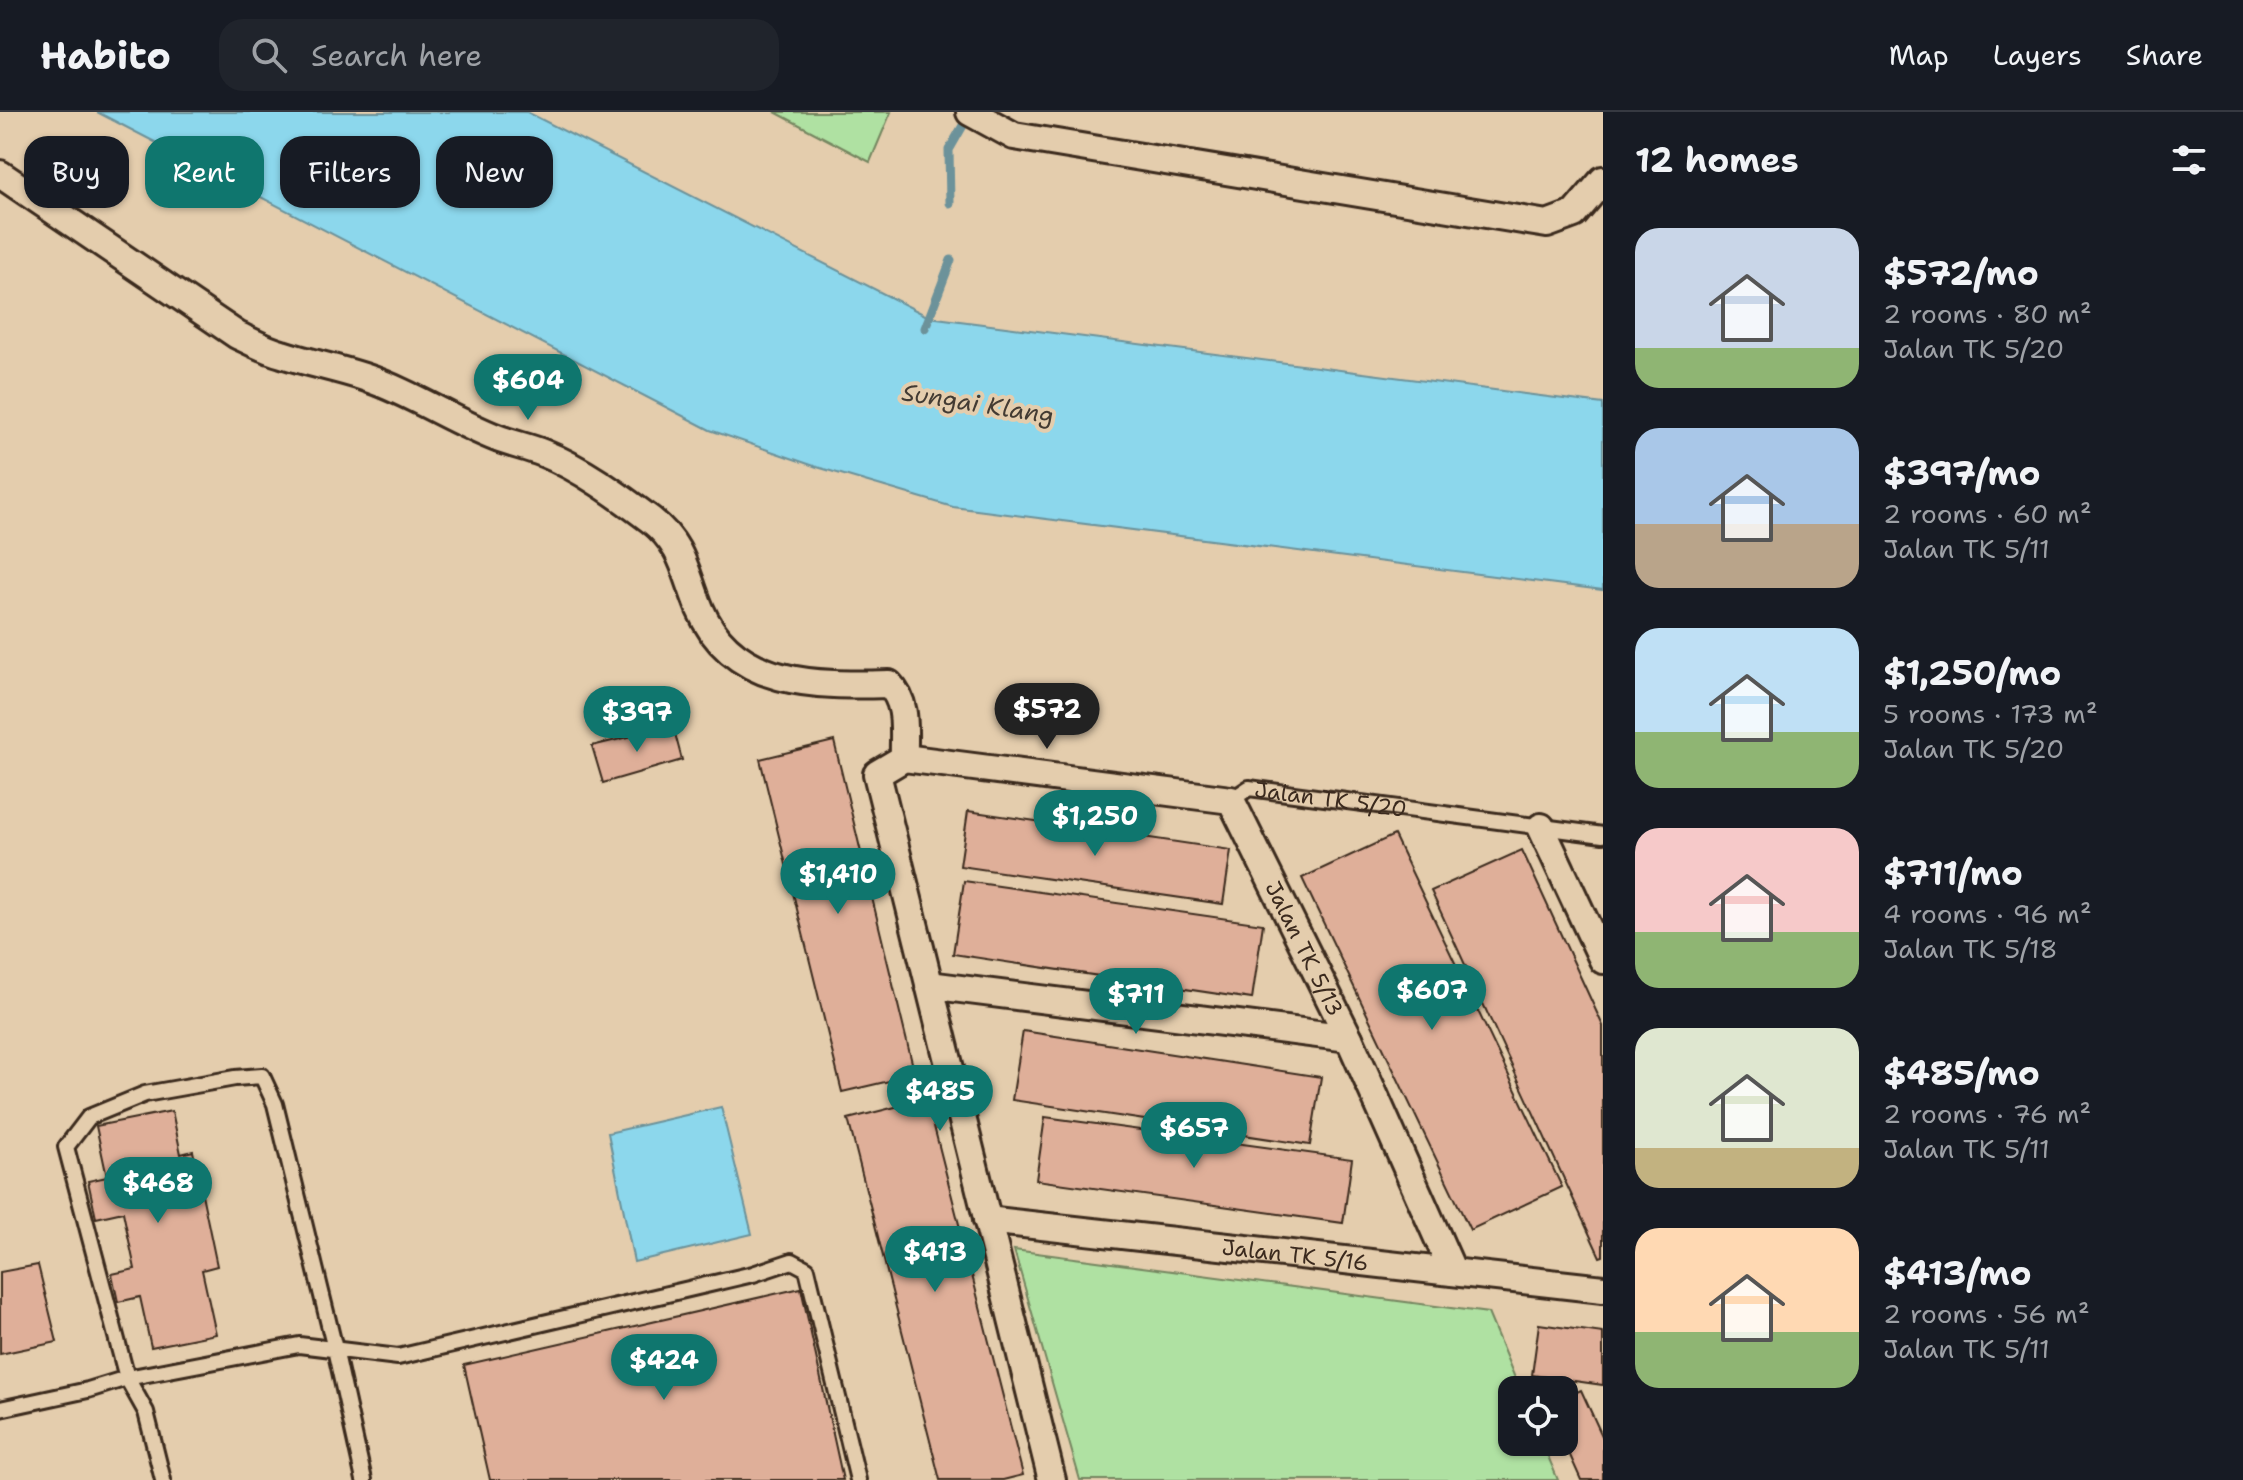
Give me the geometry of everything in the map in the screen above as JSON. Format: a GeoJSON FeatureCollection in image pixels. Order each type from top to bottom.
{"type":"FeatureCollection","features":[{"type":"Feature","properties":{"kind":"street"},"geometry":{"type":"LineString","coordinates":[[970,112],[1014,136],[1547,224],[1574,214],[1603,180]]}},
{"type":"Feature","properties":{"kind":"street"},"geometry":{"type":"LineString","coordinates":[[0,174],[237,335],[278,353],[366,378],[417,399],[496,438],[544,453],[596,483],[653,522],[676,544],[701,611],[716,638],[743,661],[771,675],[806,683],[889,684],[899,694],[903,708],[904,758],[877,774],[1052,1480]]}},
{"type":"Feature","properties":{"kind":"street","name":"Jalan TK 5/20"},"geometry":{"type":"LineString","coordinates":[[904,758],[1231,800]]}},
{"type":"Feature","properties":{"kind":"street","name":"Jalan TK 5/13"},"geometry":{"type":"LineString","coordinates":[[1231,800],[1349,1038],[1453,1272]]}},
{"type":"Feature","properties":{"kind":"street"},"geometry":{"type":"LineString","coordinates":[[1541,827],[1603,960]]}},
{"type":"Feature","properties":{"kind":"street"},"geometry":{"type":"LineString","coordinates":[[929,985],[1349,1038]]}},
{"type":"Feature","properties":{"kind":"street","name":"Jalan TK 5/16"},"geometry":{"type":"LineString","coordinates":[[987,1220],[1603,1289]]}},
{"type":"Feature","properties":{"kind":"lane","name":"Jalan TK 5/20"},"geometry":{"type":"LineString","coordinates":[[1231,800],[1249,788],[1603,835]]}},
{"type":"Feature","properties":{"kind":"lane"},"geometry":{"type":"LineString","coordinates":[[163,1480],[146,1412],[127,1378],[66,1147],[89,1117],[145,1094],[262,1076],[275,1104],[364,1480]]}},
{"type":"Feature","properties":{"kind":"lane"},"geometry":{"type":"LineString","coordinates":[[0,1409],[88,1390],[127,1378],[299,1345],[398,1357],[753,1274],[792,1261],[807,1269],[858,1480]]}},
{"type":"Feature","properties":{"kind":"green space"},"geometry":{"type":"Polygon","coordinates":[[[775,112],[891,112],[870,162],[775,112]]]}},
{"type":"Feature","properties":{"kind":"green space"},"geometry":{"type":"Polygon","coordinates":[[[1014,1250],[1488,1313],[1514,1376],[1498,1376],[1498,1456],[1548,1456],[1558,1480],[1080,1480],[1014,1250]]]}},
{"type":"Feature","properties":{"kind":"water","name":"Sungai Klang"},"geometry":{"type":"Polygon","coordinates":[[[97,112],[527,112],[929,317],[1603,404],[1603,590],[953,507],[817,467],[710,430],[282,208],[420,208],[420,136],[280,136],[280,207],[264,199],[264,136],[145,137],[97,112]]]}},
{"type":"Feature","properties":{"kind":"water"},"geometry":{"type":"Polygon","coordinates":[[[721,1107],[752,1234],[634,1262],[608,1133],[721,1107]]]}},
{"type":"Feature","properties":{"kind":"building"},"geometry":{"type":"Polygon","coordinates":[[[673,726],[682,760],[603,783],[592,746],[673,726]]]}},
{"type":"Feature","properties":{"kind":"building"},"geometry":{"type":"Polygon","coordinates":[[[834,741],[915,1075],[842,1092],[760,759],[834,741]]]}},
{"type":"Feature","properties":{"kind":"building"},"geometry":{"type":"Polygon","coordinates":[[[968,811],[1231,850],[1223,904],[960,866],[968,811]]]}},
{"type":"Feature","properties":{"kind":"building"},"geometry":{"type":"Polygon","coordinates":[[[1394,835],[1562,1187],[1470,1230],[1302,878],[1394,835]]]}},
{"type":"Feature","properties":{"kind":"building"},"geometry":{"type":"Polygon","coordinates":[[[1522,850],[1603,1026],[1603,1256],[1600,1257],[1431,891],[1522,850]]]}},
{"type":"Feature","properties":{"kind":"building"},"geometry":{"type":"Polygon","coordinates":[[[964,881],[1263,924],[1252,999],[953,954],[964,881]]]}},
{"type":"Feature","properties":{"kind":"building"},"geometry":{"type":"Polygon","coordinates":[[[1023,1031],[1321,1077],[1310,1145],[1012,1100],[1023,1031]]]}},
{"type":"Feature","properties":{"kind":"building"},"geometry":{"type":"Polygon","coordinates":[[[927,1099],[1023,1475],[1003,1480],[940,1480],[848,1119],[927,1099]]]}},
{"type":"Feature","properties":{"kind":"building"},"geometry":{"type":"Polygon","coordinates":[[[172,1111],[181,1154],[193,1151],[217,1266],[202,1270],[216,1334],[151,1347],[140,1297],[118,1302],[112,1274],[135,1269],[123,1212],[96,1218],[88,1181],[107,1177],[96,1126],[172,1111]]]}},
{"type":"Feature","properties":{"kind":"building"},"geometry":{"type":"Polygon","coordinates":[[[1045,1117],[1352,1159],[1343,1223],[1036,1180],[1045,1117]]]}},
{"type":"Feature","properties":{"kind":"building"},"geometry":{"type":"Polygon","coordinates":[[[38,1265],[57,1342],[0,1354],[0,1272],[38,1265]]]}},
{"type":"Feature","properties":{"kind":"building"},"geometry":{"type":"Polygon","coordinates":[[[801,1288],[843,1480],[490,1480],[464,1365],[801,1288]]]}},
{"type":"Feature","properties":{"kind":"building"},"geometry":{"type":"Polygon","coordinates":[[[1539,1324],[1603,1333],[1603,1385],[1578,1381],[1578,1376],[1532,1375],[1539,1324]]]}},
{"type":"Feature","properties":{"kind":"building"},"geometry":{"type":"Polygon","coordinates":[[[1581,1390],[1603,1438],[1603,1480],[1581,1480],[1570,1456],[1578,1456],[1578,1391],[1581,1390]]]}},
{"type":"Feature","properties":{"kind":"waterway"},"geometry":{"type":"LineString","coordinates":[[950,203],[949,150],[969,115]]}},
{"type":"Feature","properties":{"kind":"waterway"},"geometry":{"type":"LineString","coordinates":[[925,328],[951,260]]}}]}
